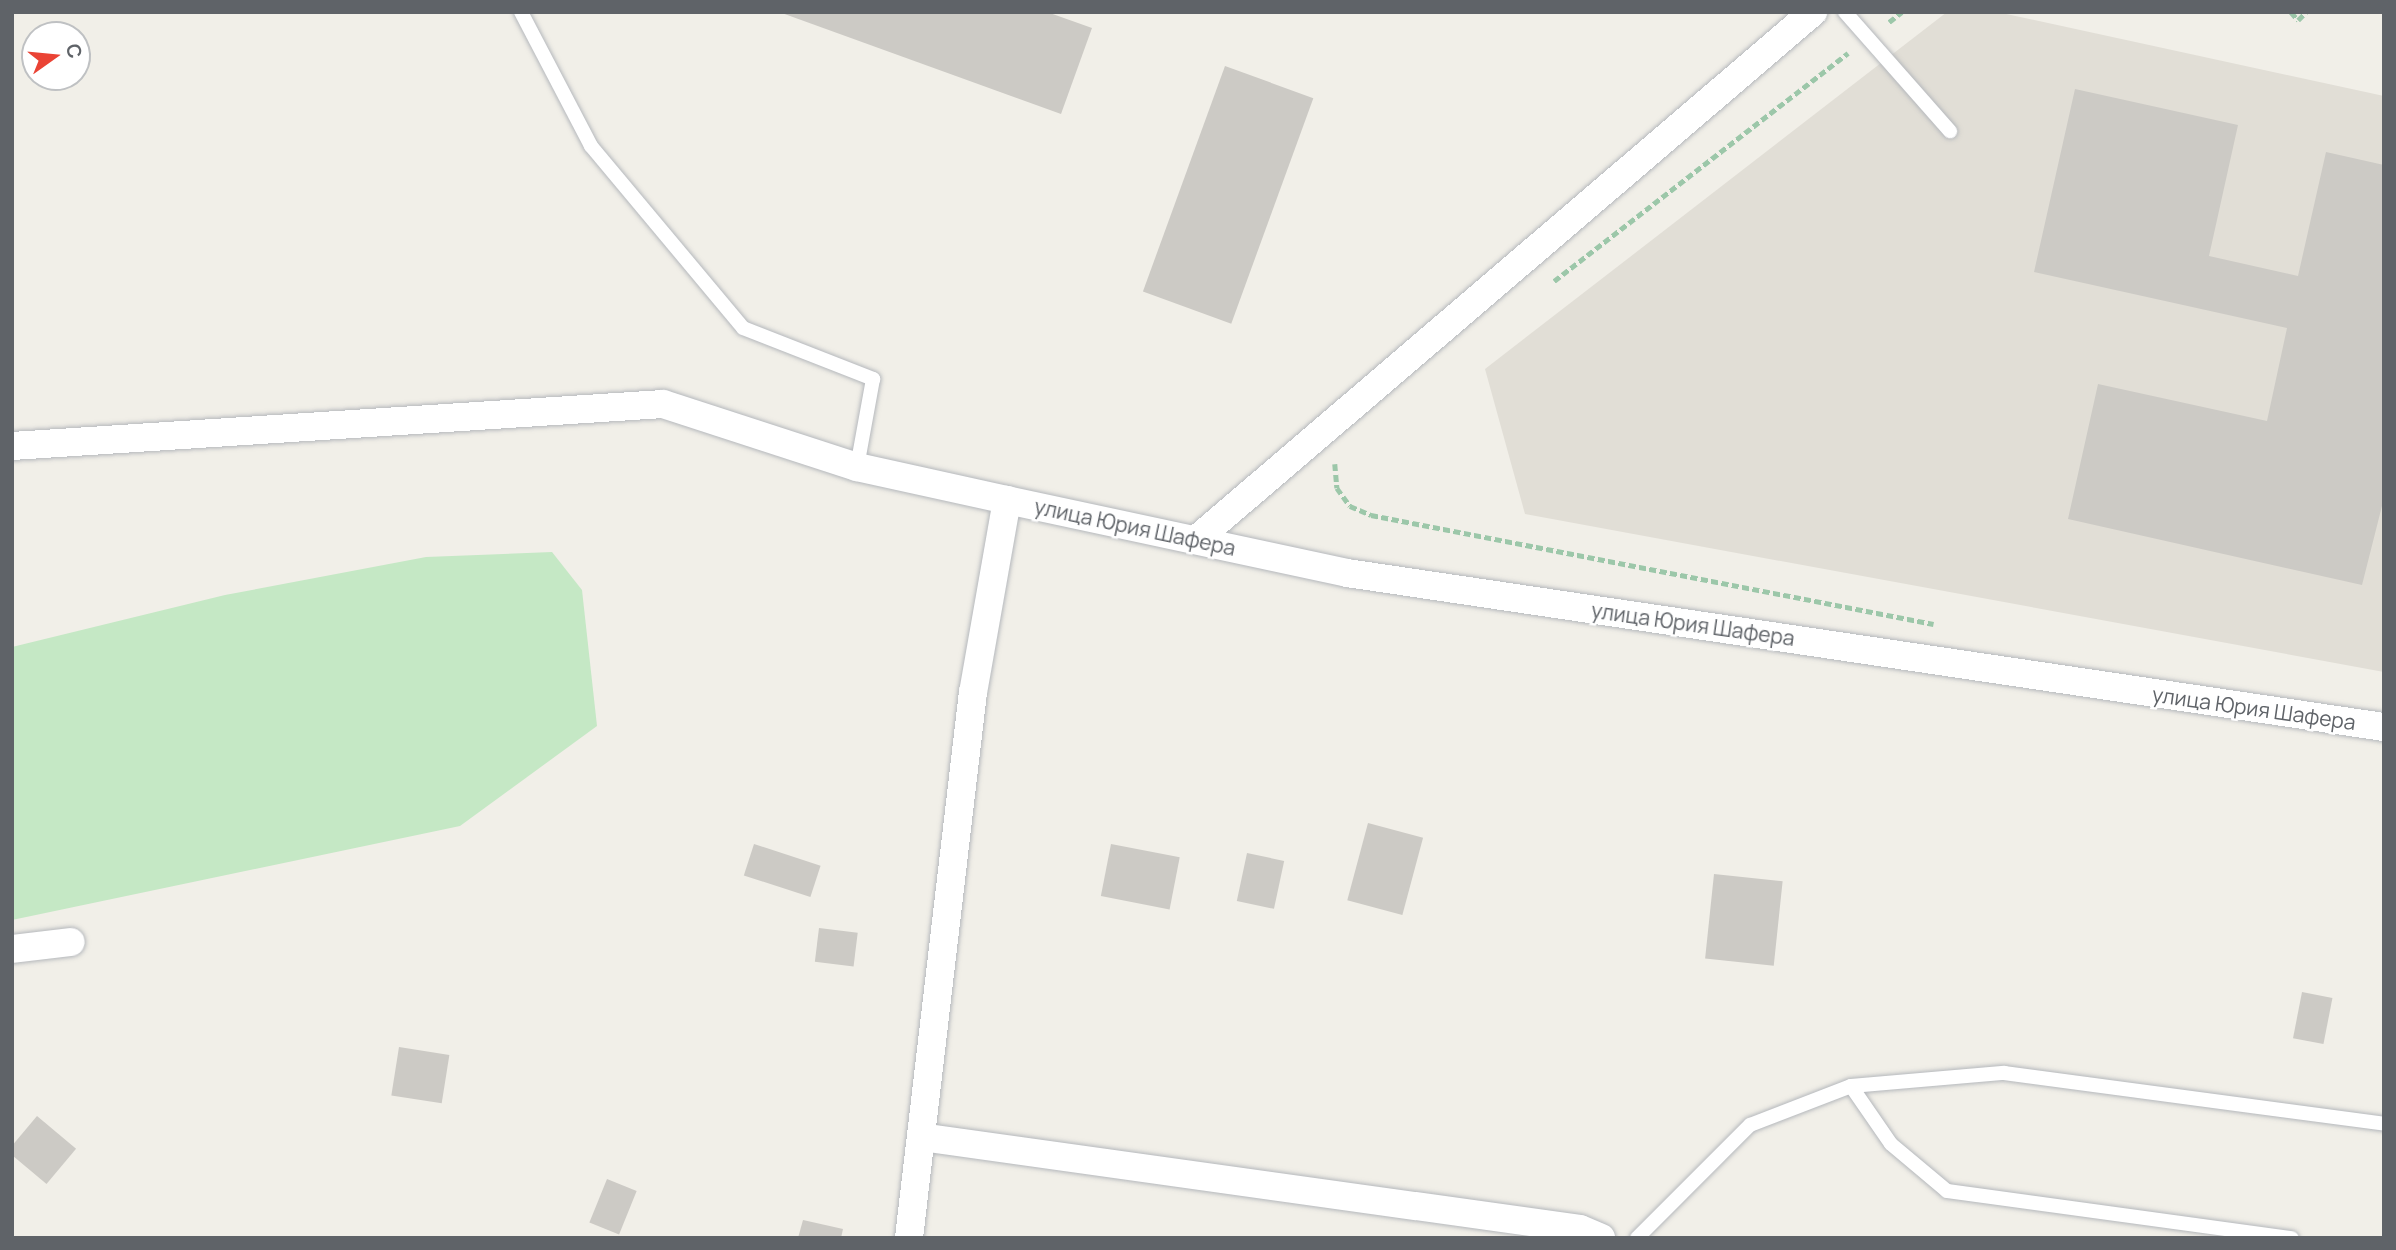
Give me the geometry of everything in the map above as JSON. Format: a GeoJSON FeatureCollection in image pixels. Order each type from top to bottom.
{"type":"FeatureCollection","features":[{"type":"Feature","properties":{"kind":"street"},"geometry":{"type":"LineString","coordinates":[[1197,539],[1813,12]]}},
{"type":"Feature","properties":{"kind":"street","name":"улица Юрия Шафера"},"geometry":{"type":"LineString","coordinates":[[12,446],[663,404],[857,467],[1347,573],[2384,727]]}},
{"type":"Feature","properties":{"kind":"street"},"geometry":{"type":"LineString","coordinates":[[909,1238],[973,692],[1007,500]]}},
{"type":"Feature","properties":{"kind":"street"},"geometry":{"type":"LineString","coordinates":[[12,949],[71,942]]}},
{"type":"Feature","properties":{"kind":"street"},"geometry":{"type":"LineString","coordinates":[[921,1137],[1580,1229],[1601,1238]]}},
{"type":"Feature","properties":{"kind":"lane"},"geometry":{"type":"LineString","coordinates":[[521,12],[592,146],[743,328],[873,379],[857,467]]}},
{"type":"Feature","properties":{"kind":"lane"},"geometry":{"type":"LineString","coordinates":[[1845,12],[1950,131]]}},
{"type":"Feature","properties":{"kind":"lane"},"geometry":{"type":"LineString","coordinates":[[1637,1238],[1750,1125],[1851,1086],[2004,1073],[2384,1124]]}},
{"type":"Feature","properties":{"kind":"lane"},"geometry":{"type":"LineString","coordinates":[[1851,1086],[1891,1144],[1947,1192],[2292,1238]]}},
{"type":"Feature","properties":{"kind":"path"},"geometry":{"type":"LineString","coordinates":[[2173,12],[2182,12]]}},
{"type":"Feature","properties":{"kind":"path"},"geometry":{"type":"LineString","coordinates":[[2291,12],[2298,20],[2306,12]]}},
{"type":"Feature","properties":{"kind":"path"},"geometry":{"type":"LineString","coordinates":[[1550,284],[1868,38]]}},
{"type":"Feature","properties":{"kind":"path"},"geometry":{"type":"LineString","coordinates":[[1338,455],[1337,488],[1350,506],[1371,515],[1946,626]]}},
{"type":"Feature","properties":{"kind":"shaded area"},"geometry":{"type":"Polygon","coordinates":[[[1947,12],[1997,12],[2384,96],[2384,672],[1525,514],[1485,369],[1947,12]]]}},
{"type":"Feature","properties":{"kind":"green space"},"geometry":{"type":"Polygon","coordinates":[[[552,552],[582,590],[597,726],[460,826],[12,920],[12,647],[225,595],[426,557],[552,552]]]}},
{"type":"Feature","properties":{"kind":"building"},"geometry":{"type":"Polygon","coordinates":[[[779,12],[1047,12],[1092,28],[1061,114],[779,12]]]}},
{"type":"Feature","properties":{"kind":"building"},"geometry":{"type":"Polygon","coordinates":[[[1225,66],[1313,98],[1231,324],[1143,292],[1225,66]]]}},
{"type":"Feature","properties":{"kind":"building"},"geometry":{"type":"Polygon","coordinates":[[[2075,89],[2238,125],[2209,256],[2298,276],[2326,152],[2384,165],[2384,498],[2362,585],[2068,519],[2098,384],[2267,421],[2287,328],[2034,272],[2075,89]]]}},
{"type":"Feature","properties":{"kind":"building"},"geometry":{"type":"Polygon","coordinates":[[[1368,823],[1423,838],[1402,915],[1347,900],[1368,823]]]}},
{"type":"Feature","properties":{"kind":"building"},"geometry":{"type":"Polygon","coordinates":[[[754,844],[821,866],[810,897],[744,875],[754,844]]]}},
{"type":"Feature","properties":{"kind":"building"},"geometry":{"type":"Polygon","coordinates":[[[1111,844],[1180,857],[1170,909],[1101,896],[1111,844]]]}},
{"type":"Feature","properties":{"kind":"building"},"geometry":{"type":"Polygon","coordinates":[[[1247,853],[1284,861],[1274,909],[1237,901],[1247,853]]]}},
{"type":"Feature","properties":{"kind":"building"},"geometry":{"type":"Polygon","coordinates":[[[1714,874],[1783,881],[1774,966],[1705,959],[1714,874]]]}},
{"type":"Feature","properties":{"kind":"building"},"geometry":{"type":"Polygon","coordinates":[[[819,928],[858,933],[854,966],[815,962],[819,928]]]}},
{"type":"Feature","properties":{"kind":"building"},"geometry":{"type":"Polygon","coordinates":[[[2302,992],[2332,998],[2323,1044],[2293,1038],[2302,992]]]}},
{"type":"Feature","properties":{"kind":"building"},"geometry":{"type":"Polygon","coordinates":[[[399,1047],[449,1055],[442,1103],[391,1095],[399,1047]]]}},
{"type":"Feature","properties":{"kind":"building"},"geometry":{"type":"Polygon","coordinates":[[[37,1116],[76,1149],[47,1184],[12,1155],[12,1146],[37,1116]]]}},
{"type":"Feature","properties":{"kind":"building"},"geometry":{"type":"Polygon","coordinates":[[[607,1179],[637,1191],[619,1235],[589,1223],[607,1179]]]}},
{"type":"Feature","properties":{"kind":"building"},"geometry":{"type":"Polygon","coordinates":[[[803,1220],[843,1229],[841,1238],[798,1238],[803,1220]]]}}]}
